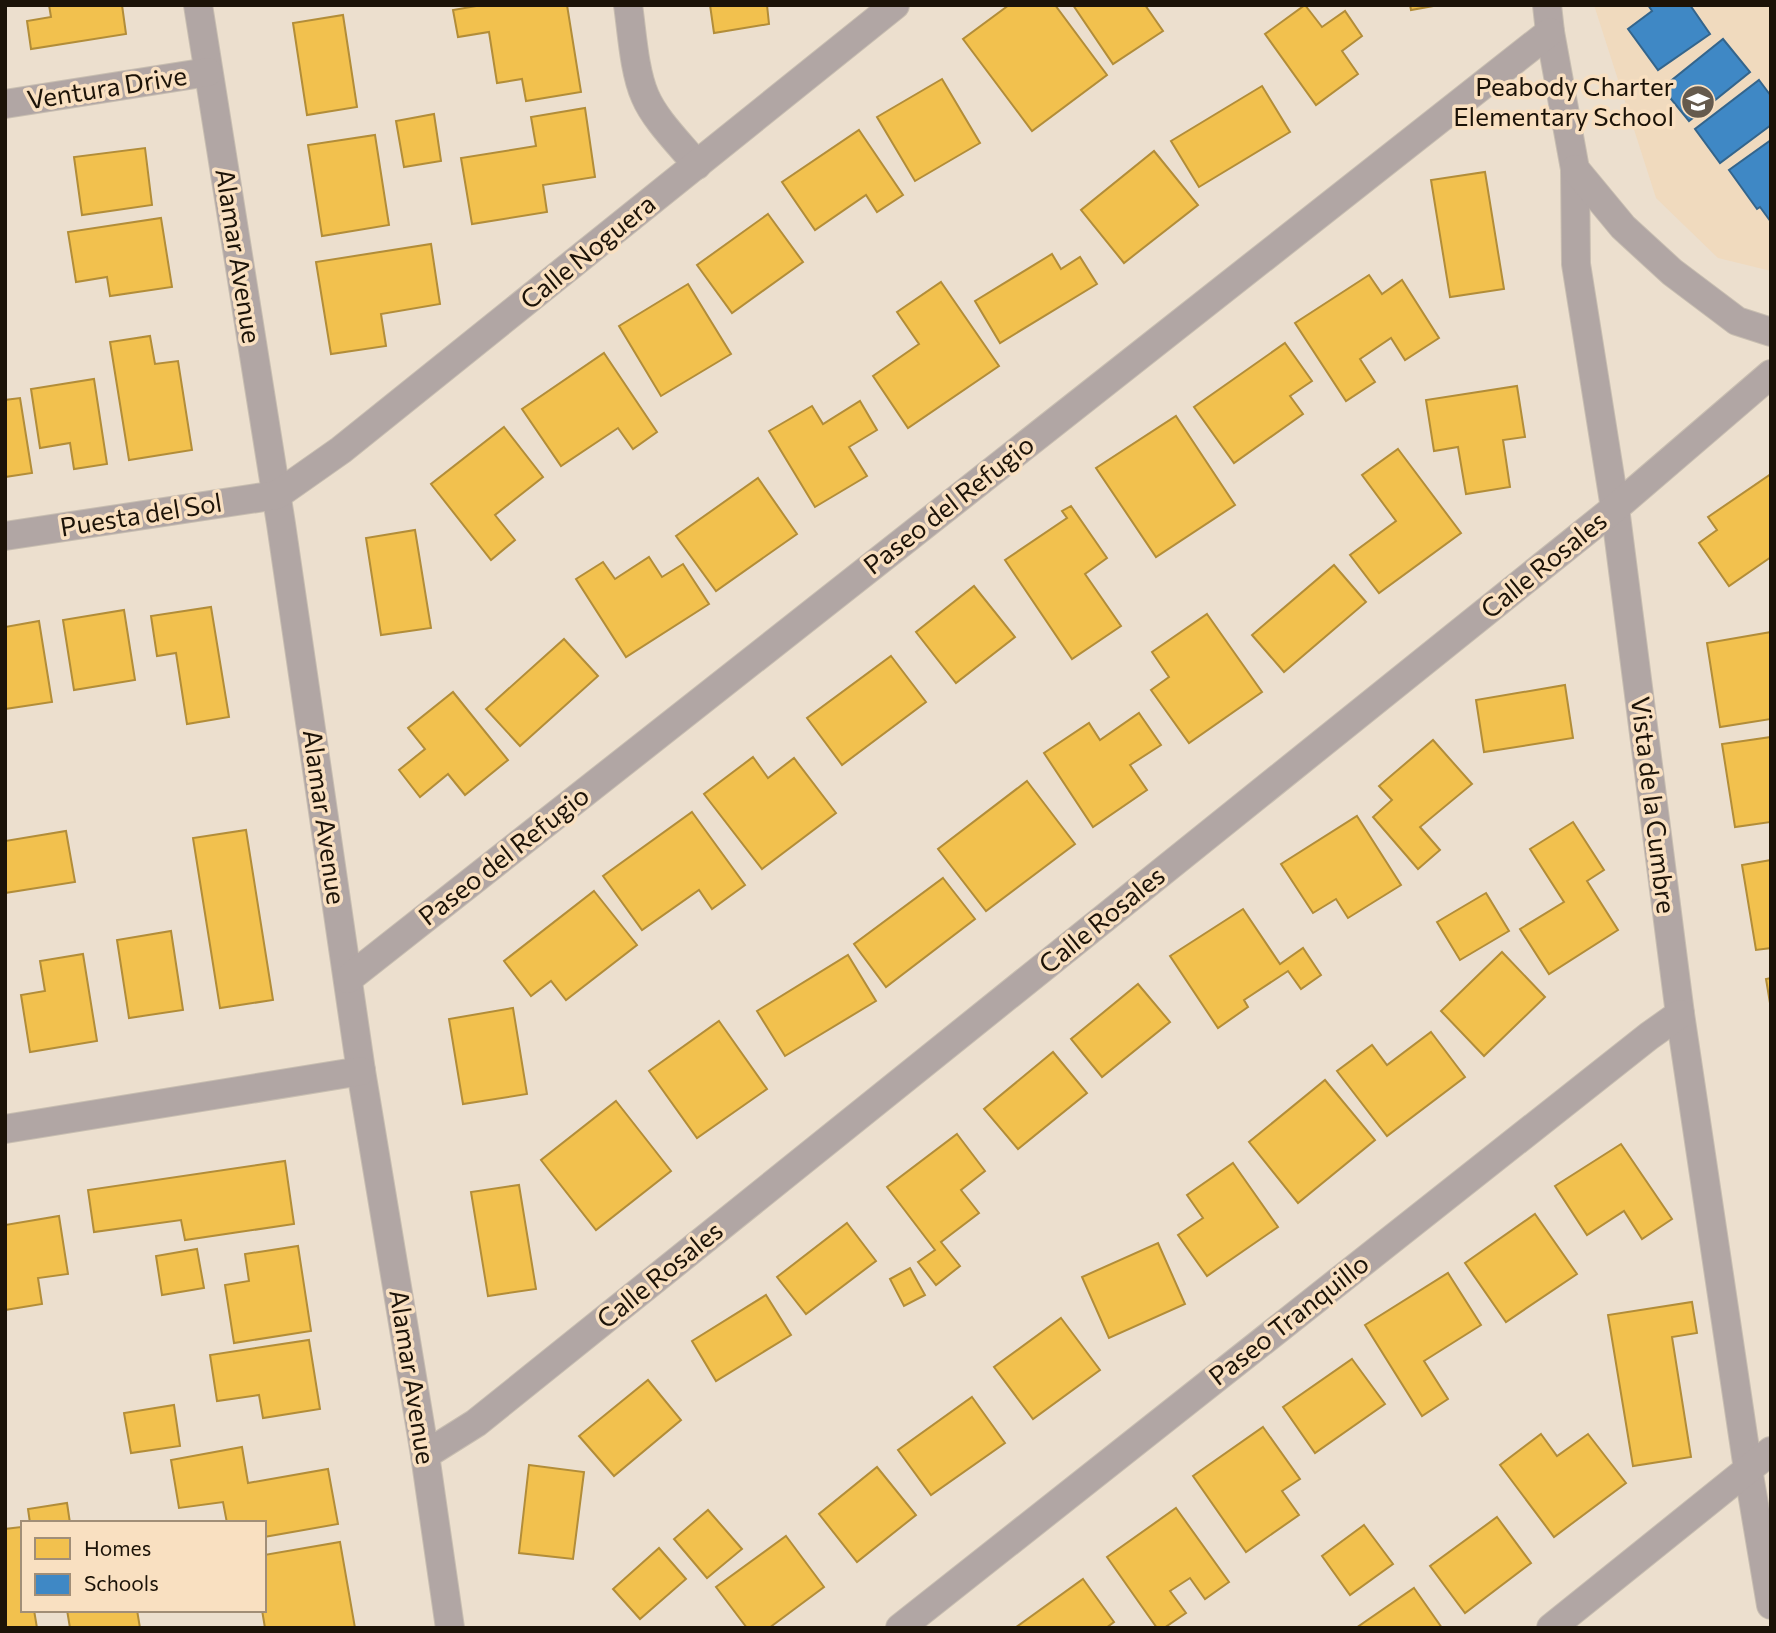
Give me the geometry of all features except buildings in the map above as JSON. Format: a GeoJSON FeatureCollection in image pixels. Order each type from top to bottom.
{"type":"FeatureCollection","features":[{"type":"Feature","properties":{"kind":"street","name":"Alamar Avenue"},"geometry":{"type":"LineString","coordinates":[[198,5],[277,495],[361,1072],[425,1455],[450,1628]]}},
{"type":"Feature","properties":{"kind":"street"},"geometry":{"type":"LineString","coordinates":[[628,5],[638,76],[645,96],[656,115],[697,165]]}},
{"type":"Feature","properties":{"kind":"street","name":"Calle Noguera"},"geometry":{"type":"LineString","coordinates":[[277,495],[341,450],[895,5]]}},
{"type":"Feature","properties":{"kind":"street","name":"Vista de la Cumbre"},"geometry":{"type":"LineString","coordinates":[[1549,18],[1575,169],[1576,264],[1615,508],[1680,1014],[1771,1605]]}},
{"type":"Feature","properties":{"kind":"street","name":"Paseo del Refugio"},"geometry":{"type":"LineString","coordinates":[[348,979],[1549,18]]}},
{"type":"Feature","properties":{"kind":"street","name":"Ventura Drive"},"geometry":{"type":"LineString","coordinates":[[5,104],[208,72]]}},
{"type":"Feature","properties":{"kind":"street"},"geometry":{"type":"LineString","coordinates":[[1575,169],[1623,227],[1672,272],[1737,321],[1771,331]]}},
{"type":"Feature","properties":{"kind":"street","name":"Calle Rosales"},"geometry":{"type":"LineString","coordinates":[[425,1455],[476,1423],[1615,508],[1771,374]]}},
{"type":"Feature","properties":{"kind":"street","name":"Puesta del Sol"},"geometry":{"type":"LineString","coordinates":[[5,536],[277,495]]}},
{"type":"Feature","properties":{"kind":"street","name":"Paseo Tranquillo"},"geometry":{"type":"LineString","coordinates":[[900,1628],[1680,1014]]}},
{"type":"Feature","properties":{"kind":"street"},"geometry":{"type":"LineString","coordinates":[[5,1129],[361,1072]]}},
{"type":"Feature","properties":{"kind":"street"},"geometry":{"type":"LineString","coordinates":[[1551,1628],[1771,1451]]}},
{"type":"Feature","properties":{"kind":"shaded area","name":"Peabody Charter Elementary School"},"geometry":{"type":"Polygon","coordinates":[[[1594,5],[1771,5],[1771,271],[1718,258],[1656,198],[1594,5]]]}},
{"type":"Feature","properties":{"kind":"place","name":"Peabody Charter Elementary School"},"geometry":{"type":"Point","coordinates":[1698,102]}}]}
